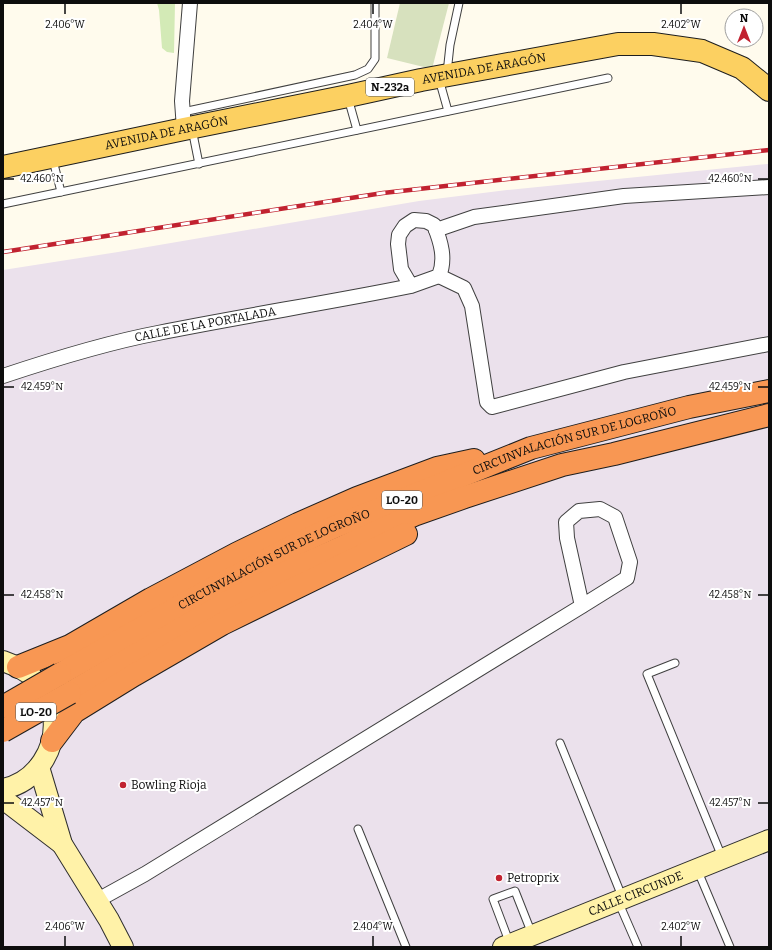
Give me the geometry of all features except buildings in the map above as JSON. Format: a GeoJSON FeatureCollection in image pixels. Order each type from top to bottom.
{"type":"FeatureCollection","features":[{"type":"Feature","properties":{"kind":"highway","name":"CIRCUNVALACIÓN SUR DE LOGROÑO"},"geometry":{"type":"LineString","coordinates":[[3,731],[65,683],[196,597],[291,547],[334,527],[532,448],[689,407],[769,391]]}},
{"type":"Feature","properties":{"kind":"highway","name":"CIRCUNVALACIÓN SUR DE LOGROÑO"},"geometry":{"type":"LineString","coordinates":[[3,707],[65,683],[282,574],[414,516],[472,494],[562,465],[614,454],[769,414]]}},
{"type":"Feature","properties":{"kind":"highway"},"geometry":{"type":"LineString","coordinates":[[17,668],[70,646],[151,599],[236,554],[357,498],[437,468],[532,448]]}},
{"type":"Feature","properties":{"kind":"highway"},"geometry":{"type":"LineString","coordinates":[[52,741],[74,712],[222,624],[423,526],[614,454]]}},
{"type":"Feature","properties":{"kind":"main road","name":"AVENIDA DE ARAGÓN"},"geometry":{"type":"LineString","coordinates":[[3,167],[52,157],[186,123],[348,96],[443,76],[618,44],[653,44],[702,51],[742,68],[769,90]]}},
{"type":"Feature","properties":{"kind":"main road"},"geometry":{"type":"LineString","coordinates":[[3,789],[26,779],[39,767],[47,755],[52,741],[54,723],[53,714]]}},
{"type":"Feature","properties":{"kind":"main road"},"geometry":{"type":"LineString","coordinates":[[39,767],[62,844],[123,947]]}},
{"type":"Feature","properties":{"kind":"main road"},"geometry":{"type":"LineString","coordinates":[[3,799],[62,844]]}},
{"type":"Feature","properties":{"kind":"main road","name":"CALLE CIRCUNDE"},"geometry":{"type":"LineString","coordinates":[[507,945],[769,840]]}},
{"type":"Feature","properties":{"kind":"street"},"geometry":{"type":"LineString","coordinates":[[186,123],[182,101],[190,3]]}},
{"type":"Feature","properties":{"kind":"street"},"geometry":{"type":"LineString","coordinates":[[436,230],[474,217],[624,196],[769,187]]}},
{"type":"Feature","properties":{"kind":"street"},"geometry":{"type":"LineString","coordinates":[[411,286],[401,269],[398,244],[399,235],[405,226],[414,220],[434,225],[443,254],[442,268],[439,276],[464,288],[472,306],[487,402],[492,407],[624,372],[769,344]]}},
{"type":"Feature","properties":{"kind":"street","name":"CALLE DE LA PORTALADA"},"geometry":{"type":"LineString","coordinates":[[3,376],[101,346],[157,333],[411,286],[439,276]]}},
{"type":"Feature","properties":{"kind":"street"},"geometry":{"type":"LineString","coordinates":[[96,901],[152,870],[582,606],[627,578],[630,562],[615,517],[600,510],[579,510],[566,522],[567,538],[582,606]]}},
{"type":"Feature","properties":{"kind":"lane"},"geometry":{"type":"LineString","coordinates":[[199,164],[186,123],[355,75],[368,69],[375,59],[375,3]]}},
{"type":"Feature","properties":{"kind":"lane"},"geometry":{"type":"LineString","coordinates":[[448,111],[443,76],[459,3]]}},
{"type":"Feature","properties":{"kind":"lane"},"geometry":{"type":"LineString","coordinates":[[3,204],[608,78]]}},
{"type":"Feature","properties":{"kind":"lane"},"geometry":{"type":"LineString","coordinates":[[348,96],[357,130]]}},
{"type":"Feature","properties":{"kind":"lane"},"geometry":{"type":"LineString","coordinates":[[52,157],[61,192]]}},
{"type":"Feature","properties":{"kind":"lane"},"geometry":{"type":"LineString","coordinates":[[675,663],[647,674],[723,859]]}},
{"type":"Feature","properties":{"kind":"lane"},"geometry":{"type":"LineString","coordinates":[[560,743],[638,947]]}},
{"type":"Feature","properties":{"kind":"lane"},"geometry":{"type":"LineString","coordinates":[[358,829],[406,947]]}},
{"type":"Feature","properties":{"kind":"lane"},"geometry":{"type":"LineString","coordinates":[[697,869],[730,947]]}},
{"type":"Feature","properties":{"kind":"lane"},"geometry":{"type":"LineString","coordinates":[[507,945],[493,899],[515,891],[533,935]]}},
{"type":"Feature","properties":{"kind":"shaded area"},"geometry":{"type":"Polygon","coordinates":[[[769,164],[769,947],[3,947],[3,270],[419,201],[507,190],[769,164]]]}},
{"type":"Feature","properties":{"kind":"green space"},"geometry":{"type":"Polygon","coordinates":[[[157,3],[175,3],[174,53],[167,52],[162,48],[159,10],[157,3]]]}},
{"type":"Feature","properties":{"kind":"green space"},"geometry":{"type":"Polygon","coordinates":[[[400,3],[449,3],[432,69],[387,58],[400,3]]]}},
{"type":"Feature","properties":{"kind":"railway"},"geometry":{"type":"LineString","coordinates":[[3,252],[383,193],[769,150]]}},
{"type":"Feature","properties":{"kind":"place","name":"Bowling Rioja"},"geometry":{"type":"Point","coordinates":[123,785]}},
{"type":"Feature","properties":{"kind":"place","name":"Petroprix"},"geometry":{"type":"Point","coordinates":[499,878]}}]}
